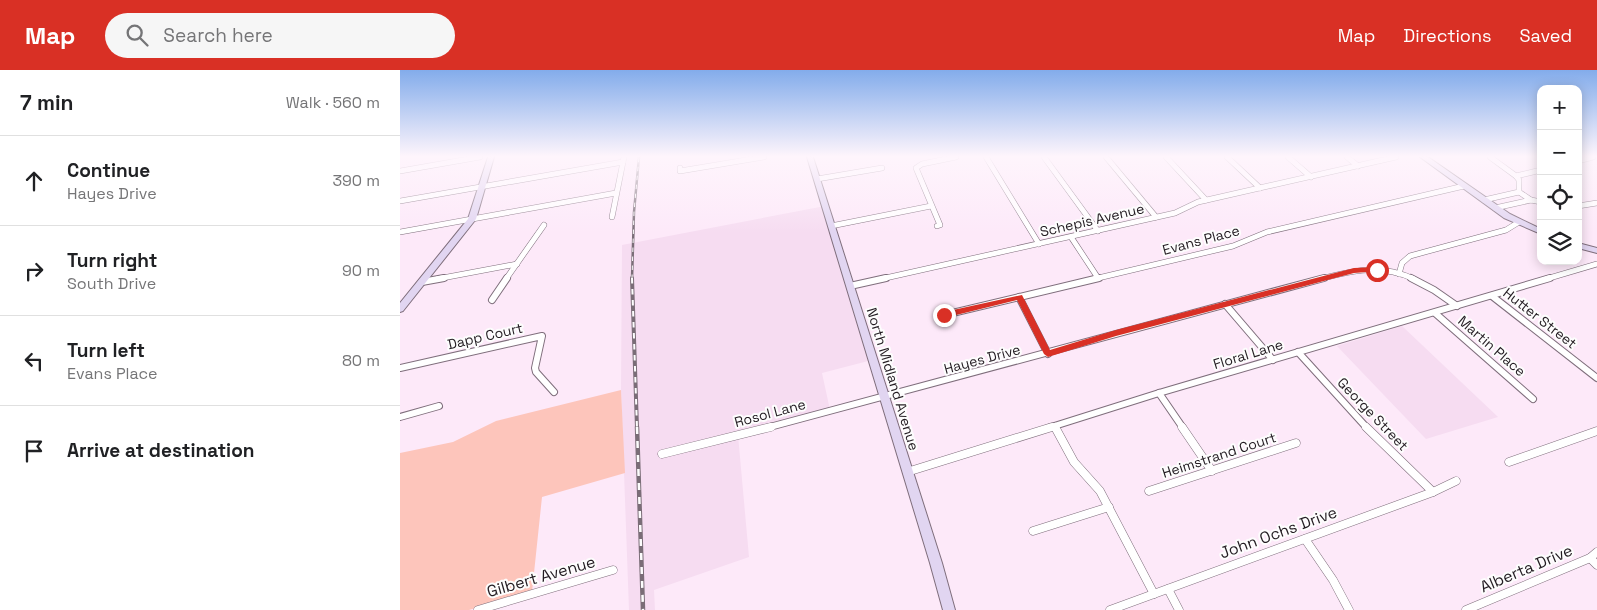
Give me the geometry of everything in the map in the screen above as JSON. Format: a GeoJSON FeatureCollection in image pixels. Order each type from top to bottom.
{"type":"FeatureCollection","features":[{"type":"Feature","properties":{"kind":"street"},"geometry":{"type":"LineString","coordinates":[[400,309],[472,219],[483,182]]}},
{"type":"Feature","properties":{"kind":"street"},"geometry":{"type":"LineString","coordinates":[[400,201],[507,182]]}},
{"type":"Feature","properties":{"kind":"street"},"geometry":{"type":"LineString","coordinates":[[612,217],[618,182]]}},
{"type":"Feature","properties":{"kind":"street","name":"North Midland Avenue"},"geometry":{"type":"LineString","coordinates":[[818,182],[949,610]]}},
{"type":"Feature","properties":{"kind":"street"},"geometry":{"type":"LineString","coordinates":[[922,182],[940,225],[937,226]]}},
{"type":"Feature","properties":{"kind":"street"},"geometry":{"type":"LineString","coordinates":[[1001,182],[1039,244]]}},
{"type":"Feature","properties":{"kind":"street"},"geometry":{"type":"LineString","coordinates":[[1062,182],[1098,231]]}},
{"type":"Feature","properties":{"kind":"street"},"geometry":{"type":"LineString","coordinates":[[1127,182],[1156,217]]}},
{"type":"Feature","properties":{"kind":"street"},"geometry":{"type":"LineString","coordinates":[[1189,182],[1206,200]]}},
{"type":"Feature","properties":{"kind":"street"},"geometry":{"type":"LineString","coordinates":[[1254,182],[1260,188]]}},
{"type":"Feature","properties":{"kind":"street","name":"Schepis Avenue"},"geometry":{"type":"LineString","coordinates":[[850,286],[1175,213],[1191,204],[1287,182]]}},
{"type":"Feature","properties":{"kind":"street"},"geometry":{"type":"LineString","coordinates":[[1458,182],[1495,208],[1537,230]]}},
{"type":"Feature","properties":{"kind":"street"},"geometry":{"type":"LineString","coordinates":[[1518,192],[1519,182]]}},
{"type":"Feature","properties":{"kind":"street","name":"Evans Place"},"geometry":{"type":"LineString","coordinates":[[944,315],[1233,246],[1267,232],[1464,186]]}},
{"type":"Feature","properties":{"kind":"street"},"geometry":{"type":"LineString","coordinates":[[1484,200],[1518,192],[1531,200],[1537,201]]}},
{"type":"Feature","properties":{"kind":"street"},"geometry":{"type":"LineString","coordinates":[[400,232],[616,193]]}},
{"type":"Feature","properties":{"kind":"street"},"geometry":{"type":"LineString","coordinates":[[1495,208],[1531,200]]}},
{"type":"Feature","properties":{"kind":"street"},"geometry":{"type":"LineString","coordinates":[[1582,205],[1597,203]]}},
{"type":"Feature","properties":{"kind":"street"},"geometry":{"type":"LineString","coordinates":[[831,226],[931,206]]}},
{"type":"Feature","properties":{"kind":"street"},"geometry":{"type":"LineString","coordinates":[[1399,274],[1402,263],[1410,256],[1506,230],[1519,222]]}},
{"type":"Feature","properties":{"kind":"street"},"geometry":{"type":"LineString","coordinates":[[492,300],[544,225]]}},
{"type":"Feature","properties":{"kind":"street"},"geometry":{"type":"LineString","coordinates":[[1071,237],[1098,278]]}},
{"type":"Feature","properties":{"kind":"street"},"geometry":{"type":"LineString","coordinates":[[1582,245],[1597,251]]}},
{"type":"Feature","properties":{"kind":"street"},"geometry":{"type":"LineString","coordinates":[[422,282],[517,264]]}},
{"type":"Feature","properties":{"kind":"street","name":"Floral Lane"},"geometry":{"type":"LineString","coordinates":[[907,472],[1159,393],[1597,264]]}},
{"type":"Feature","properties":{"kind":"street","name":"Hayes Drive"},"geometry":{"type":"LineString","coordinates":[[884,398],[1048,354],[1116,333],[1354,270],[1377,270],[1399,274],[1433,288],[1457,306]]}},
{"type":"Feature","properties":{"kind":"street","name":"Hutter Street"},"geometry":{"type":"LineString","coordinates":[[1492,296],[1597,378]]}},
{"type":"Feature","properties":{"kind":"street"},"geometry":{"type":"LineString","coordinates":[[1019,297],[1048,354]]}},
{"type":"Feature","properties":{"kind":"street"},"geometry":{"type":"LineString","coordinates":[[1225,304],[1273,360]]}},
{"type":"Feature","properties":{"kind":"street","name":"Martin Place"},"geometry":{"type":"LineString","coordinates":[[1435,313],[1533,399]]}},
{"type":"Feature","properties":{"kind":"street","name":"Dapp Court"},"geometry":{"type":"LineString","coordinates":[[400,368],[542,336],[535,368],[536,372],[554,392]]}},
{"type":"Feature","properties":{"kind":"street","name":"George Street"},"geometry":{"type":"LineString","coordinates":[[1298,352],[1370,431],[1433,492]]}},
{"type":"Feature","properties":{"kind":"street"},"geometry":{"type":"LineString","coordinates":[[1159,393],[1212,471]]}},
{"type":"Feature","properties":{"kind":"street","name":"Rosol Lane"},"geometry":{"type":"LineString","coordinates":[[662,454],[830,410],[884,398]]}},
{"type":"Feature","properties":{"kind":"street"},"geometry":{"type":"LineString","coordinates":[[400,416],[439,406]]}},
{"type":"Feature","properties":{"kind":"street"},"geometry":{"type":"LineString","coordinates":[[1055,427],[1074,462],[1100,491],[1154,594]]}},
{"type":"Feature","properties":{"kind":"street"},"geometry":{"type":"LineString","coordinates":[[1509,462],[1597,431]]}},
{"type":"Feature","properties":{"kind":"street","name":"Heimstrand Court"},"geometry":{"type":"LineString","coordinates":[[1149,492],[1296,443]]}},
{"type":"Feature","properties":{"kind":"street","name":"John Ochs Drive"},"geometry":{"type":"LineString","coordinates":[[1110,610],[1433,492],[1456,481]]}},
{"type":"Feature","properties":{"kind":"street"},"geometry":{"type":"LineString","coordinates":[[1033,531],[1109,507]]}},
{"type":"Feature","properties":{"kind":"street"},"geometry":{"type":"LineString","coordinates":[[1305,538],[1333,580],[1349,610]]}},
{"type":"Feature","properties":{"kind":"street"},"geometry":{"type":"LineString","coordinates":[[1593,555],[1597,565]]}},
{"type":"Feature","properties":{"kind":"street","name":"Alberta Drive"},"geometry":{"type":"LineString","coordinates":[[1466,610],[1593,555]]}},
{"type":"Feature","properties":{"kind":"street","name":"Gilbert Avenue"},"geometry":{"type":"LineString","coordinates":[[478,610],[613,570]]}},
{"type":"Feature","properties":{"kind":"street"},"geometry":{"type":"LineString","coordinates":[[1168,589],[1179,610]]}},
{"type":"Feature","properties":{"kind":"shaded area"},"geometry":{"type":"Polygon","coordinates":[[[825,206],[872,360],[822,373],[830,410],[738,435],[749,557],[654,590],[655,610],[629,610],[621,390],[622,245],[825,206]]]}},
{"type":"Feature","properties":{"kind":"shaded area"},"geometry":{"type":"Polygon","coordinates":[[[1402,326],[1498,417],[1426,439],[1337,346],[1402,326]]]}},
{"type":"Feature","properties":{"kind":"shaded area"},"geometry":{"type":"Polygon","coordinates":[[[621,390],[625,473],[542,497],[532,592],[469,610],[400,610],[400,453],[453,442],[496,421],[621,390]]]}},
{"type":"Feature","properties":{"kind":"railway"},"geometry":{"type":"LineString","coordinates":[[632,278],[637,182]]}},
{"type":"Feature","properties":{"kind":"railway"},"geometry":{"type":"LineString","coordinates":[[632,278],[637,428]]}},
{"type":"Feature","properties":{"kind":"railway"},"geometry":{"type":"LineString","coordinates":[[637,427],[643,610]]}},
{"type":"Feature","properties":{"kind":"route"},"geometry":{"type":"LineString","coordinates":[[944,315],[1019,297],[1048,354],[1116,333],[1354,270],[1377,270]]}}]}
